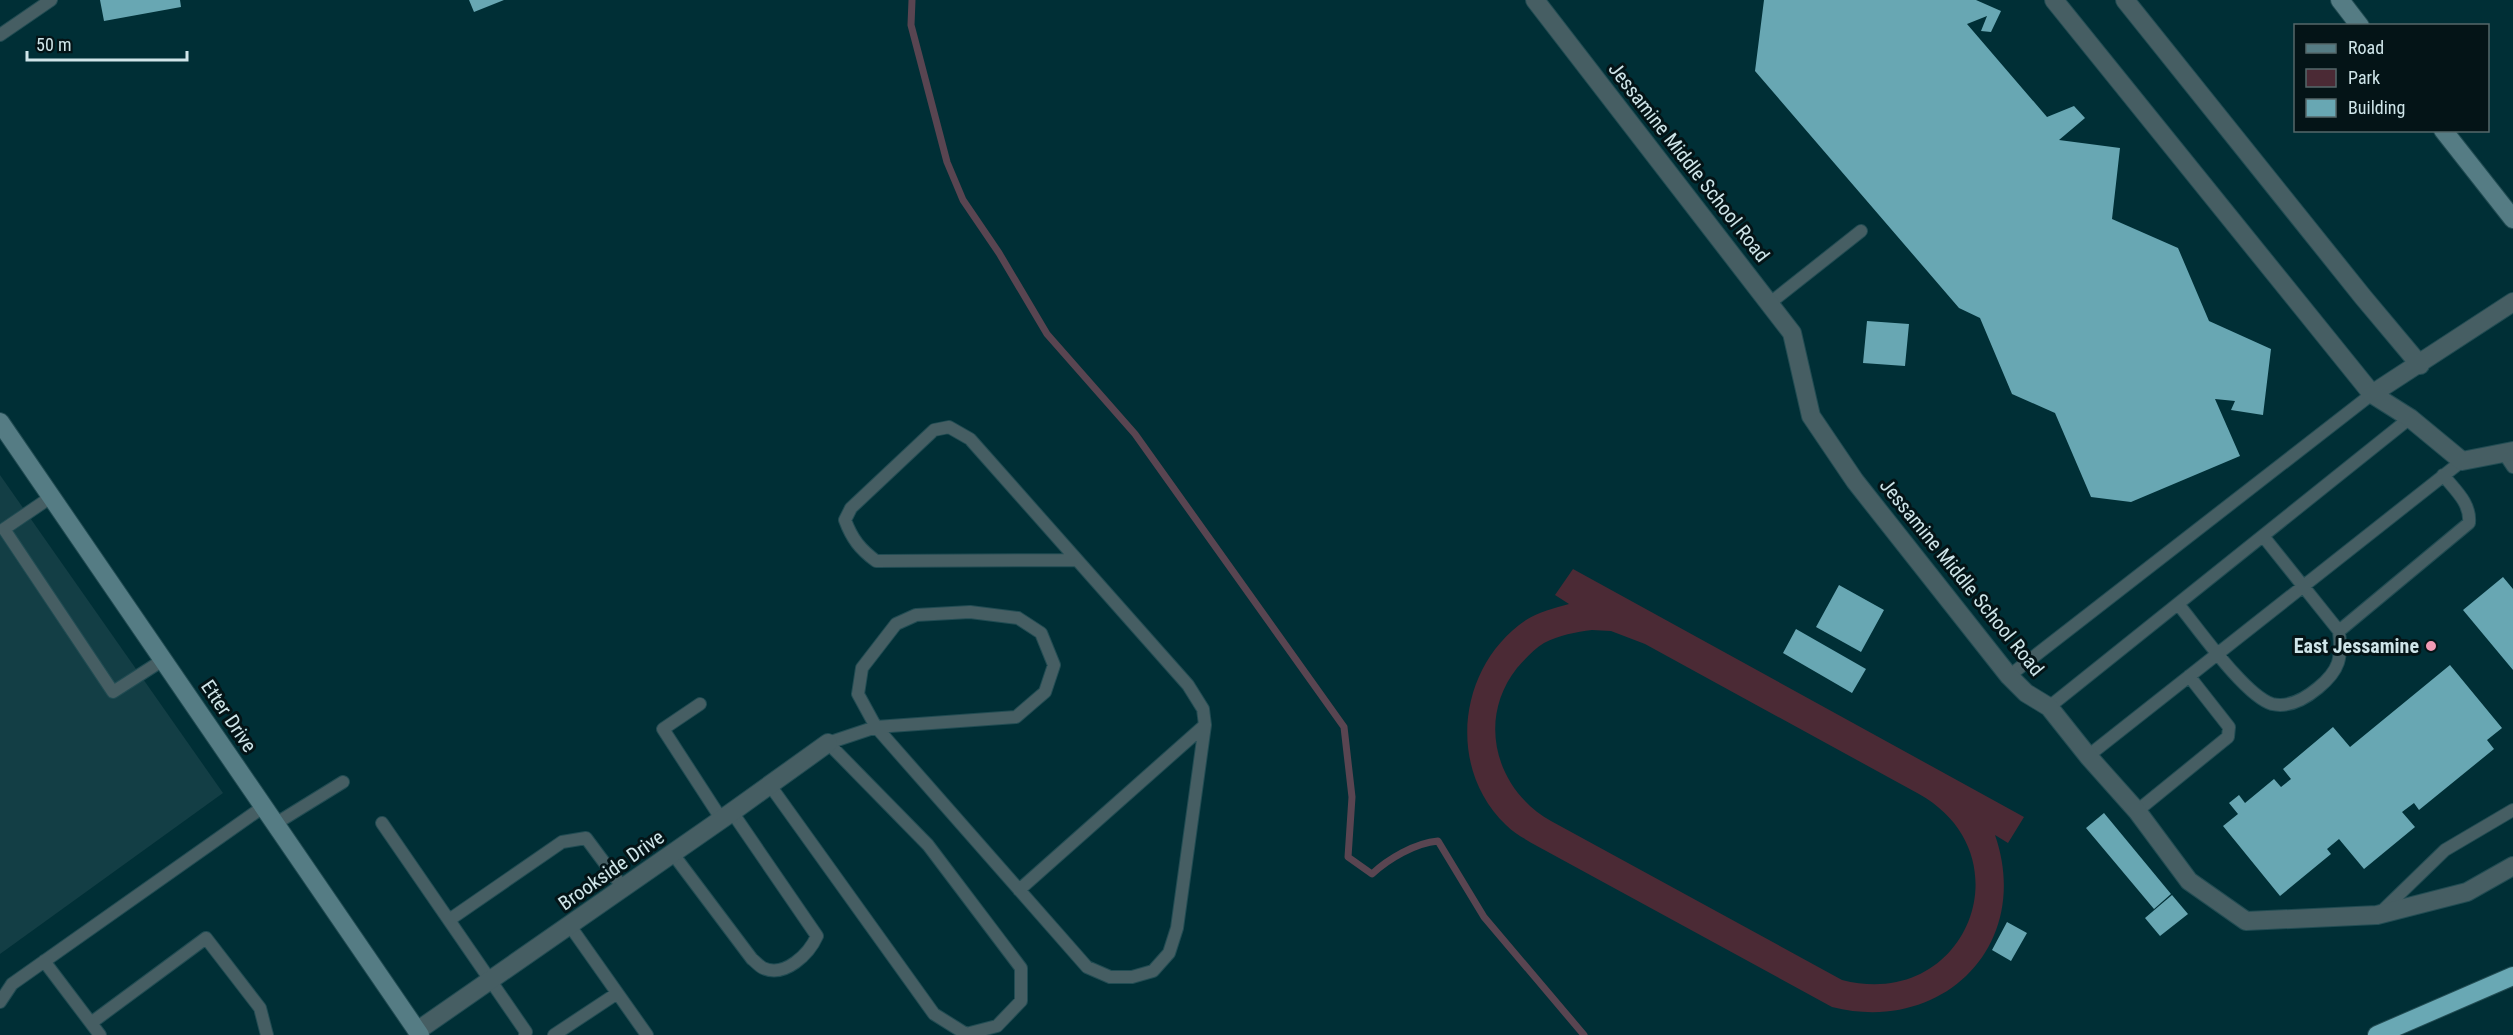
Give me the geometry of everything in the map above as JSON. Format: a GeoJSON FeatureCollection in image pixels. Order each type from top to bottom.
{"type":"FeatureCollection","features":[{"type":"Feature","properties":{"kind":"highway"},"geometry":{"type":"LineString","coordinates":[[2377,1035],[2508,977]]}},
{"type":"Feature","properties":{"kind":"street","name":"Jessamine Middle School Road"},"geometry":{"type":"LineString","coordinates":[[1534,0],[1792,333],[1811,416],[1856,481],[2009,676],[2026,693],[2049,707],[2088,756],[2138,811],[2189,881],[2246,921],[2377,915],[2468,892],[2513,866]]}},
{"type":"Feature","properties":{"kind":"street"},"geometry":{"type":"LineString","coordinates":[[2054,0],[2372,394],[2410,418],[2462,461],[2510,457]]}},
{"type":"Feature","properties":{"kind":"street"},"geometry":{"type":"LineString","coordinates":[[2126,0],[2420,365]]}},
{"type":"Feature","properties":{"kind":"street"},"geometry":{"type":"LineString","coordinates":[[2340,0],[2358,24]]}},
{"type":"Feature","properties":{"kind":"street"},"geometry":{"type":"LineString","coordinates":[[2445,132],[2513,219]]}},
{"type":"Feature","properties":{"kind":"street"},"geometry":{"type":"LineString","coordinates":[[2372,394],[2420,365],[2513,302]]}},
{"type":"Feature","properties":{"kind":"street","name":"Etter Drive"},"geometry":{"type":"LineString","coordinates":[[0,422],[418,1033]]}},
{"type":"Feature","properties":{"kind":"street","name":"Brookside Drive"},"geometry":{"type":"LineString","coordinates":[[418,1033],[828,743]]}},
{"type":"Feature","properties":{"kind":"lane"},"geometry":{"type":"LineString","coordinates":[[0,36],[51,0]]}},
{"type":"Feature","properties":{"kind":"lane"},"geometry":{"type":"LineString","coordinates":[[1770,303],[1861,231]]}},
{"type":"Feature","properties":{"kind":"lane"},"geometry":{"type":"LineString","coordinates":[[2009,676],[2372,394]]}},
{"type":"Feature","properties":{"kind":"lane"},"geometry":{"type":"LineString","coordinates":[[2049,707],[2410,418]]}},
{"type":"Feature","properties":{"kind":"lane"},"geometry":{"type":"LineString","coordinates":[[769,784],[934,1014],[966,1034],[997,1026],[1022,1001],[1021,968],[928,844],[828,743],[876,728],[1016,717],[1045,692],[1053,665],[1041,633],[1018,618],[970,612],[916,615],[896,624],[862,668],[858,694],[876,728],[1087,967],[1110,977],[1132,977],[1153,971],[1169,953],[1177,927],[1205,725],[1203,709],[1188,685],[970,439],[949,427],[934,430],[851,508],[845,520],[851,538],[861,550],[876,561],[1077,560]]}},
{"type":"Feature","properties":{"kind":"lane"},"geometry":{"type":"LineString","coordinates":[[2088,756],[2462,461]]}},
{"type":"Feature","properties":{"kind":"lane"},"geometry":{"type":"LineString","coordinates":[[2339,632],[2469,523],[2470,513],[2467,505],[2444,475]]}},
{"type":"Feature","properties":{"kind":"lane"},"geometry":{"type":"LineString","coordinates":[[51,496],[2,530],[113,692],[163,660]]}},
{"type":"Feature","properties":{"kind":"lane"},"geometry":{"type":"LineString","coordinates":[[2178,604],[2238,677],[2262,700],[2285,705],[2311,693],[2332,675],[2339,664],[2341,647],[2339,632],[2263,536]]}},
{"type":"Feature","properties":{"kind":"lane"},"geometry":{"type":"LineString","coordinates":[[2138,811],[2228,737],[2229,726],[2189,676]]}},
{"type":"Feature","properties":{"kind":"lane"},"geometry":{"type":"LineString","coordinates":[[673,854],[752,958],[764,968],[777,970],[796,962],[811,948],[816,936],[663,729],[700,704]]}},
{"type":"Feature","properties":{"kind":"lane"},"geometry":{"type":"LineString","coordinates":[[1019,890],[1205,725]]}},
{"type":"Feature","properties":{"kind":"lane"},"geometry":{"type":"LineString","coordinates":[[275,824],[343,782]]}},
{"type":"Feature","properties":{"kind":"lane"},"geometry":{"type":"LineString","coordinates":[[0,1002],[12,984],[264,807]]}},
{"type":"Feature","properties":{"kind":"lane"},"geometry":{"type":"LineString","coordinates":[[2377,915],[2445,850],[2513,810]]}},
{"type":"Feature","properties":{"kind":"lane"},"geometry":{"type":"LineString","coordinates":[[382,824],[526,1032],[525,1035]]}},
{"type":"Feature","properties":{"kind":"lane"},"geometry":{"type":"LineString","coordinates":[[449,920],[562,842],[586,838],[624,889]]}},
{"type":"Feature","properties":{"kind":"lane"},"geometry":{"type":"LineString","coordinates":[[570,926],[647,1035]]}},
{"type":"Feature","properties":{"kind":"lane"},"geometry":{"type":"LineString","coordinates":[[91,1023],[206,938],[260,1008],[267,1035]]}},
{"type":"Feature","properties":{"kind":"lane"},"geometry":{"type":"LineString","coordinates":[[44,961],[100,1035]]}},
{"type":"Feature","properties":{"kind":"lane"},"geometry":{"type":"LineString","coordinates":[[554,1035],[616,994]]}},
{"type":"Feature","properties":{"kind":"shaded area"},"geometry":{"type":"Polygon","coordinates":[[[0,475],[223,793],[0,954],[0,475]]]}},
{"type":"Feature","properties":{"kind":"green space"},"geometry":{"type":"Polygon","coordinates":[[[1573,569],[2024,817],[2008,843],[1995,835],[2003,875],[2001,912],[1989,945],[1969,973],[1942,994],[1910,1007],[1872,1012],[1832,1007],[1537,846],[1506,825],[1487,802],[1474,775],[1468,747],[1468,718],[1474,690],[1486,663],[1503,640],[1526,620],[1541,612],[1569,604],[1555,595],[1573,569]],[[1611,631],[1580,632],[1544,643],[1517,668],[1504,688],[1497,709],[1495,731],[1498,752],[1505,773],[1532,808],[1551,821],[1842,980],[1886,984],[1922,973],[1950,951],[1968,922],[1975,888],[1971,853],[1952,821],[1919,794],[1645,644],[1611,631]]]}},
{"type":"Feature","properties":{"kind":"building"},"geometry":{"type":"Polygon","coordinates":[[[100,0],[180,0],[181,7],[104,21],[100,0]]]}},
{"type":"Feature","properties":{"kind":"building"},"geometry":{"type":"Polygon","coordinates":[[[469,0],[504,0],[474,12],[469,0]]]}},
{"type":"Feature","properties":{"kind":"building"},"geometry":{"type":"Polygon","coordinates":[[[1764,0],[1976,0],[2001,11],[1991,32],[1981,31],[1987,16],[1967,24],[2047,117],[2074,106],[2085,118],[2059,140],[2120,148],[2112,219],[2178,248],[2209,321],[2271,349],[2263,415],[2231,410],[2235,401],[2215,399],[2240,456],[2131,502],[2091,497],[2055,413],[2012,394],[1980,318],[1959,308],[1755,71],[1764,0]]]}},
{"type":"Feature","properties":{"kind":"building"},"geometry":{"type":"Polygon","coordinates":[[[1867,321],[1909,324],[1905,366],[1863,363],[1867,321]]]}},
{"type":"Feature","properties":{"kind":"building"},"geometry":{"type":"Polygon","coordinates":[[[2503,577],[2513,589],[2513,670],[2463,610],[2503,577]]]}},
{"type":"Feature","properties":{"kind":"building"},"geometry":{"type":"Polygon","coordinates":[[[1839,585],[1884,610],[1861,652],[1816,627],[1839,585]]]}},
{"type":"Feature","properties":{"kind":"building"},"geometry":{"type":"Polygon","coordinates":[[[1796,629],[1866,669],[1852,693],[1783,653],[1796,629]]]}},
{"type":"Feature","properties":{"kind":"building"},"geometry":{"type":"Polygon","coordinates":[[[2450,665],[2502,728],[2487,740],[2494,749],[2419,810],[2414,803],[2402,812],[2415,827],[2364,869],[2339,839],[2327,849],[2331,854],[2280,896],[2223,826],[2238,814],[2229,803],[2239,795],[2245,803],[2274,779],[2281,787],[2291,779],[2283,769],[2333,727],[2350,747],[2450,665]]]}},
{"type":"Feature","properties":{"kind":"building"},"geometry":{"type":"Polygon","coordinates":[[[2104,813],[2171,894],[2154,909],[2086,828],[2104,813]]]}},
{"type":"Feature","properties":{"kind":"building"},"geometry":{"type":"Polygon","coordinates":[[[2172,895],[2188,914],[2160,936],[2145,918],[2172,895]]]}},
{"type":"Feature","properties":{"kind":"building"},"geometry":{"type":"Polygon","coordinates":[[[2007,922],[2027,933],[2011,961],[1992,950],[2007,922]]]}},
{"type":"Feature","properties":{"kind":"waterway"},"geometry":{"type":"LineString","coordinates":[[912,0],[911,25],[947,162],[963,200],[999,253],[1047,334],[1135,434],[1344,727],[1352,797],[1348,857],[1372,874],[1402,853],[1420,845],[1438,841],[1484,917],[1584,1035]]}},
{"type":"Feature","properties":{"kind":"place","name":"East Jessamine"},"geometry":{"type":"Point","coordinates":[2431,646]}}]}
